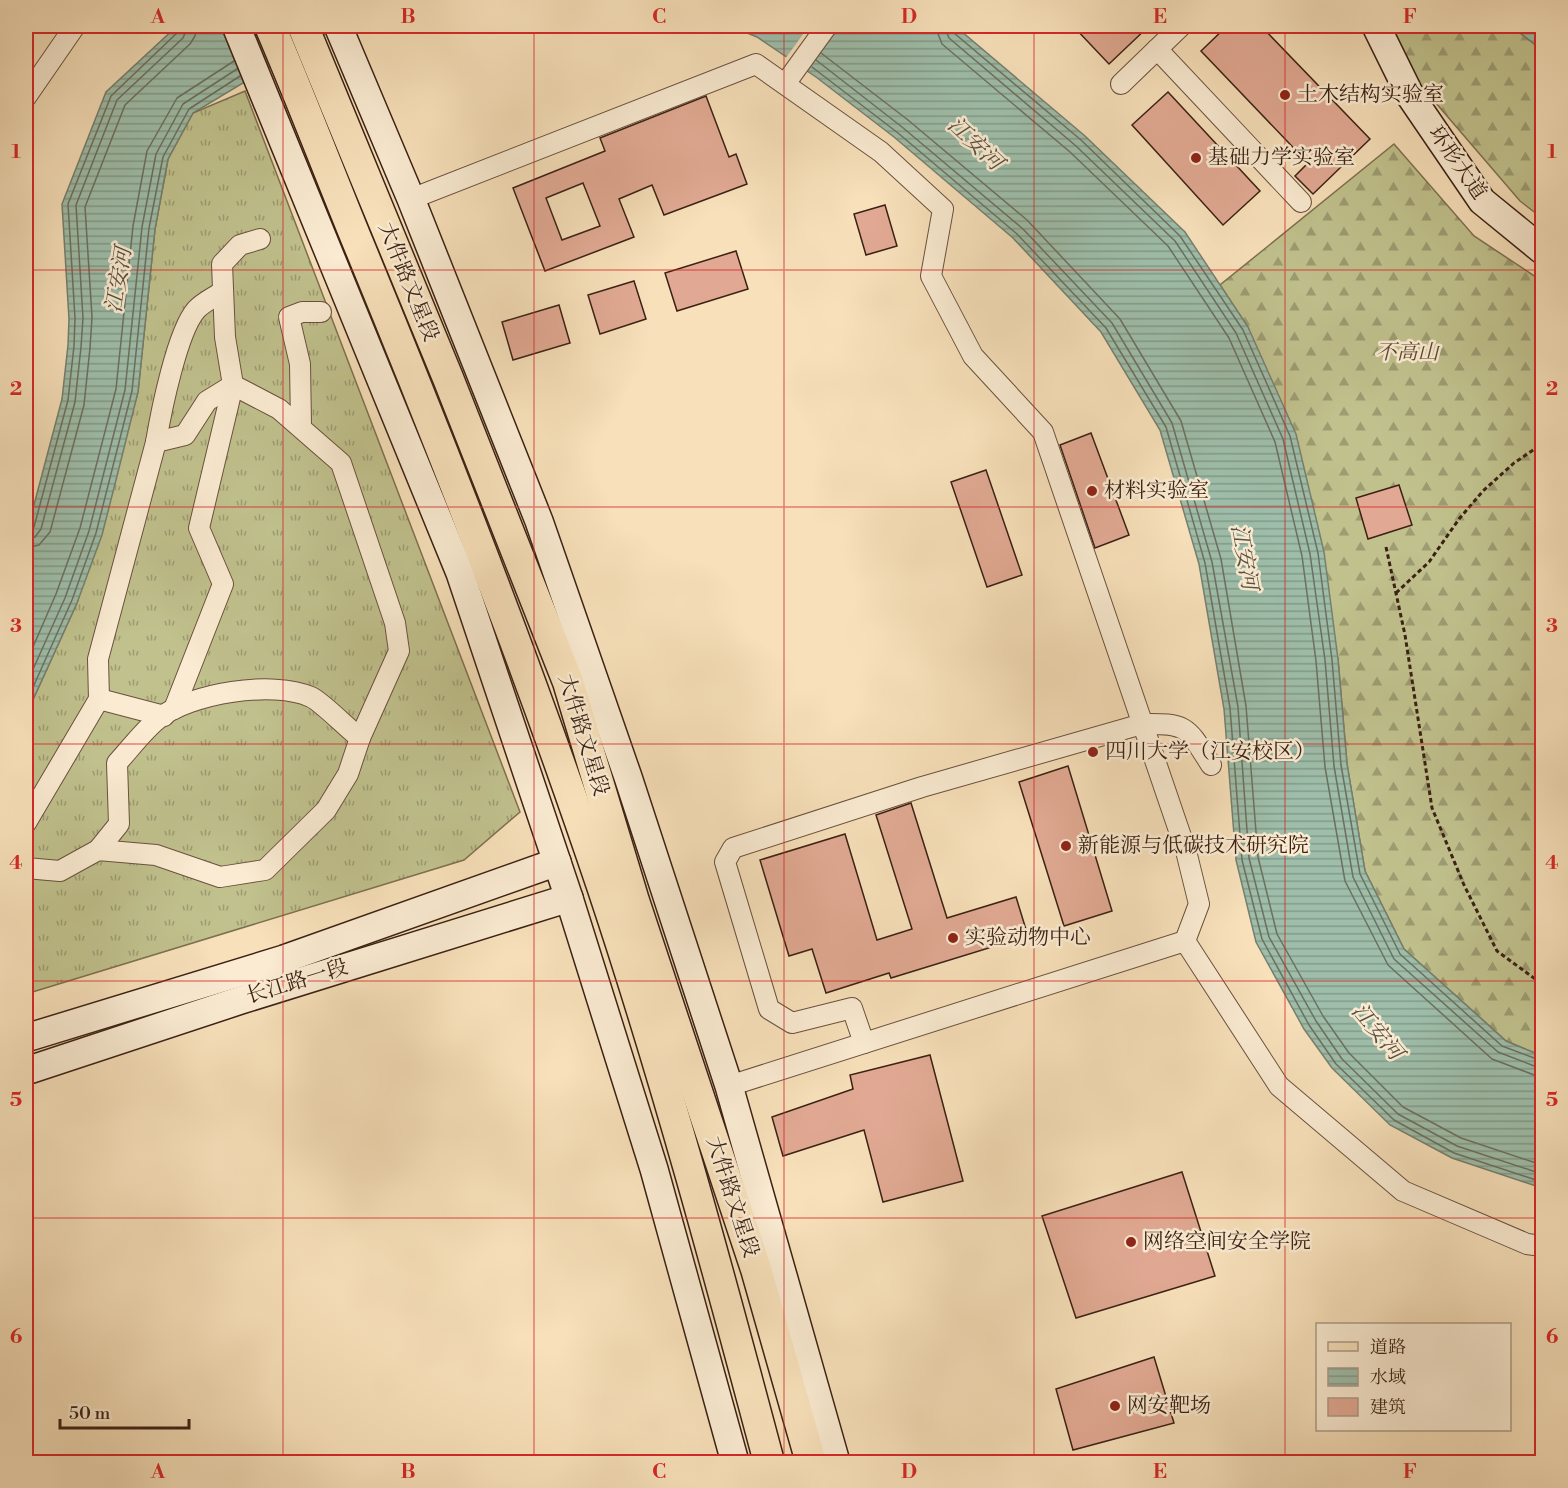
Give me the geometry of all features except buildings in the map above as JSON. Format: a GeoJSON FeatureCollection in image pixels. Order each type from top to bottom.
{"type":"FeatureCollection","features":[{"type":"Feature","properties":{"kind":"main road","name":"大件路文星段"},"geometry":{"type":"LineString","coordinates":[[270,26],[445,454],[535,693],[604,892],[720,1277],[769,1462]]}},
{"type":"Feature","properties":{"kind":"main road","name":"大件路文星段"},"geometry":{"type":"LineString","coordinates":[[303,26],[448,378],[568,682],[634,901],[756,1269],[811,1462]]}},
{"type":"Feature","properties":{"kind":"street"},"geometry":{"type":"LineString","coordinates":[[26,97],[75,26]]}},
{"type":"Feature","properties":{"kind":"street"},"geometry":{"type":"LineString","coordinates":[[236,26],[460,573],[569,898],[654,1169],[735,1462]]}},
{"type":"Feature","properties":{"kind":"street"},"geometry":{"type":"LineString","coordinates":[[338,26],[411,199],[539,521],[628,777],[729,1086],[836,1462]]}},
{"type":"Feature","properties":{"kind":"street"},"geometry":{"type":"LineString","coordinates":[[785,84],[827,26]]}},
{"type":"Feature","properties":{"kind":"street"},"geometry":{"type":"LineString","coordinates":[[1121,84],[1181,26]]}},
{"type":"Feature","properties":{"kind":"street","name":"环形大道"},"geometry":{"type":"LineString","coordinates":[[1376,26],[1411,97],[1482,201],[1542,250]]}},
{"type":"Feature","properties":{"kind":"street"},"geometry":{"type":"LineString","coordinates":[[1157,49],[1301,202]]}},
{"type":"Feature","properties":{"kind":"street"},"geometry":{"type":"LineString","coordinates":[[411,199],[756,64],[881,152],[943,209],[931,276],[973,356],[1043,432],[1186,851],[1199,904],[1185,941]]}},
{"type":"Feature","properties":{"kind":"street"},"geometry":{"type":"LineString","coordinates":[[26,868],[60,871],[98,850],[119,824],[117,763],[169,712],[224,584],[199,528],[233,385],[225,337],[222,264],[240,245],[260,239]]}},
{"type":"Feature","properties":{"kind":"street"},"geometry":{"type":"LineString","coordinates":[[26,823],[99,699],[98,659],[156,442],[162,403],[184,336],[196,310],[223,291]]}},
{"type":"Feature","properties":{"kind":"street"},"geometry":{"type":"LineString","coordinates":[[301,425],[300,364],[289,317],[302,312],[321,312]]}},
{"type":"Feature","properties":{"kind":"street"},"geometry":{"type":"LineString","coordinates":[[98,850],[156,855],[220,877],[265,870],[326,810],[348,774],[360,738],[399,651],[395,623],[341,464],[301,425],[279,409],[233,385]]}},
{"type":"Feature","properties":{"kind":"street"},"geometry":{"type":"LineString","coordinates":[[156,442],[185,435],[207,401],[233,385]]}},
{"type":"Feature","properties":{"kind":"street"},"geometry":{"type":"LineString","coordinates":[[99,699],[169,712],[237,690],[276,688],[313,697],[360,738]]}},
{"type":"Feature","properties":{"kind":"street"},"geometry":{"type":"LineString","coordinates":[[864,1043],[852,1008],[792,1023],[769,1010],[725,862],[733,848],[922,787],[1142,724],[1175,723],[1189,733],[1211,765]]}},
{"type":"Feature","properties":{"kind":"street","name":"长江路一段"},"geometry":{"type":"LineString","coordinates":[[26,1038],[284,959],[557,862]]}},
{"type":"Feature","properties":{"kind":"street","name":"长江路一段"},"geometry":{"type":"LineString","coordinates":[[26,1071],[241,1000],[569,898]]}},
{"type":"Feature","properties":{"kind":"street"},"geometry":{"type":"LineString","coordinates":[[729,1086],[1185,941]]}},
{"type":"Feature","properties":{"kind":"street"},"geometry":{"type":"LineString","coordinates":[[1185,941],[1279,1086],[1403,1191],[1527,1244],[1542,1246]]}},
{"type":"Feature","properties":{"kind":"path"},"geometry":{"type":"LineString","coordinates":[[1396,593],[1428,562],[1483,491],[1514,463],[1542,444]]}},
{"type":"Feature","properties":{"kind":"path"},"geometry":{"type":"LineString","coordinates":[[1386,547],[1405,634],[1432,808],[1464,885],[1497,951],[1542,984]]}},
{"type":"Feature","properties":{"kind":"green space"},"geometry":{"type":"Polygon","coordinates":[[[1389,26],[1511,26],[1542,50],[1542,218],[1520,201],[1417,81],[1389,26]]]}},
{"type":"Feature","properties":{"kind":"green space"},"geometry":{"type":"Polygon","coordinates":[[[245,91],[520,812],[464,860],[26,994],[26,715],[77,603],[138,392],[155,229],[168,159],[193,113],[245,91]]]}},
{"type":"Feature","properties":{"kind":"green space","name":"不高山"},"geometry":{"type":"Polygon","coordinates":[[[1394,144],[1474,236],[1542,281],[1542,1056],[1506,1041],[1404,949],[1365,871],[1347,764],[1338,659],[1248,327],[1220,285],[1394,144]]]}},
{"type":"Feature","properties":{"kind":"water","name":"江安河"},"geometry":{"type":"Polygon","coordinates":[[[177,26],[338,26],[193,113],[168,159],[155,229],[138,392],[102,535],[77,603],[26,715],[26,535],[62,399],[68,345],[69,319],[62,204],[106,92],[177,26]]]}},
{"type":"Feature","properties":{"kind":"water","name":"江安河"},"geometry":{"type":"Polygon","coordinates":[[[730,26],[955,26],[1085,136],[1185,232],[1248,327],[1296,434],[1324,552],[1338,659],[1347,764],[1365,871],[1404,949],[1506,1041],[1542,1056],[1542,1188],[1452,1158],[1390,1125],[1332,1068],[1304,1029],[1256,942],[1236,860],[1224,709],[1199,564],[1160,430],[1101,332],[1013,238],[894,137],[816,77],[757,37],[730,26]]]}},
{"type":"Feature","properties":{"kind":"water"},"geometry":{"type":"Polygon","coordinates":[[[1511,26],[1542,26],[1542,50],[1511,26]]]}},
{"type":"Feature","properties":{"kind":"pier"},"geometry":{"type":"Polygon","coordinates":[[[809,26],[840,26],[805,73],[785,59],[809,26]]]}},
{"type":"Feature","properties":{"kind":"place","name":"土木结构实验室"},"geometry":{"type":"Point","coordinates":[1285,95]}},
{"type":"Feature","properties":{"kind":"place","name":"基础力学实验室"},"geometry":{"type":"Point","coordinates":[1196,158]}},
{"type":"Feature","properties":{"kind":"place","name":"材料实验室"},"geometry":{"type":"Point","coordinates":[1092,491]}},
{"type":"Feature","properties":{"kind":"place","name":"四川大学（江安校区）"},"geometry":{"type":"Point","coordinates":[1093,752]}},
{"type":"Feature","properties":{"kind":"place","name":"新能源与低碳技术研究院"},"geometry":{"type":"Point","coordinates":[1066,846]}},
{"type":"Feature","properties":{"kind":"place","name":"实验动物中心"},"geometry":{"type":"Point","coordinates":[953,938]}},
{"type":"Feature","properties":{"kind":"place","name":"网络空间安全学院"},"geometry":{"type":"Point","coordinates":[1131,1242]}},
{"type":"Feature","properties":{"kind":"place","name":"网安靶场"},"geometry":{"type":"Point","coordinates":[1115,1406]}}]}
